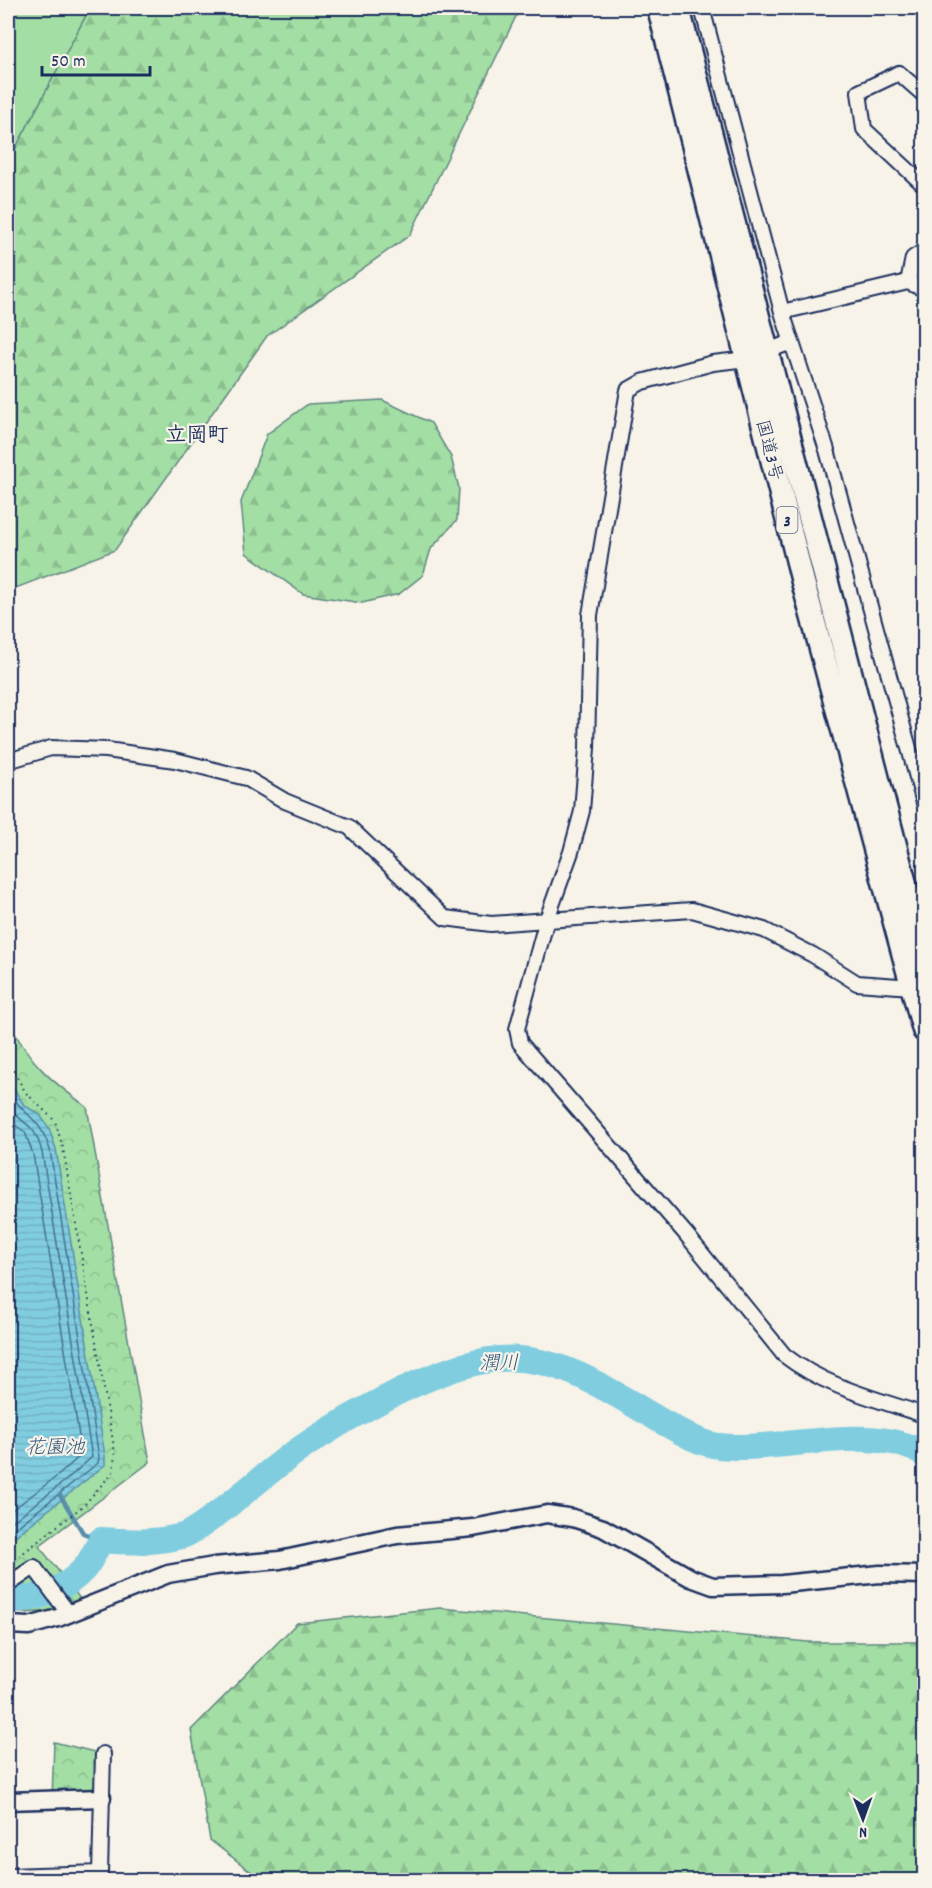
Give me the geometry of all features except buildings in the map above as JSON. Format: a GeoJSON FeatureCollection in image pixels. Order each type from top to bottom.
{"type":"FeatureCollection","features":[{"type":"Feature","properties":{"kind":"highway","name":"国道3号"},"geometry":{"type":"LineString","coordinates":[[658,8],[924,957]]}},
{"type":"Feature","properties":{"kind":"highway","name":"国道3号"},"geometry":{"type":"LineString","coordinates":[[678,8],[757,356],[803,582],[918,984],[924,1030]]}},
{"type":"Feature","properties":{"kind":"street"},"geometry":{"type":"LineString","coordinates":[[702,8],[782,312],[827,450],[924,803]]}},
{"type":"Feature","properties":{"kind":"street"},"geometry":{"type":"LineString","coordinates":[[924,95],[898,73],[859,92],[864,129],[924,185]]}},
{"type":"Feature","properties":{"kind":"street"},"geometry":{"type":"LineString","coordinates":[[908,282],[914,258],[924,250]]}},
{"type":"Feature","properties":{"kind":"street"},"geometry":{"type":"LineString","coordinates":[[782,312],[908,282],[924,289]]}},
{"type":"Feature","properties":{"kind":"street"},"geometry":{"type":"LineString","coordinates":[[791,342],[757,356],[713,363],[642,382],[628,390],[590,615],[587,748],[582,811],[571,852],[546,919],[517,1029],[520,1043],[685,1233],[784,1356],[804,1371],[824,1381],[924,1415]]}},
{"type":"Feature","properties":{"kind":"street"},"geometry":{"type":"LineString","coordinates":[[8,761],[51,748],[107,750],[219,770],[246,778],[285,801],[349,827],[445,918],[491,924],[692,910],[764,930],[813,955],[857,983],[918,984]]}},
{"type":"Feature","properties":{"kind":"street"},"geometry":{"type":"LineString","coordinates":[[8,1625],[29,1626],[69,1614],[168,1574],[214,1566],[280,1560],[397,1535],[473,1528],[547,1514],[573,1518],[603,1528],[691,1578],[712,1586],[782,1584],[880,1574],[924,1575]]}},
{"type":"Feature","properties":{"kind":"street"},"geometry":{"type":"LineString","coordinates":[[12,1582],[34,1567],[69,1614]]}},
{"type":"Feature","properties":{"kind":"street"},"geometry":{"type":"LineString","coordinates":[[8,1876],[100,1873],[103,1754]]}},
{"type":"Feature","properties":{"kind":"street"},"geometry":{"type":"LineString","coordinates":[[8,1801],[102,1798]]}},
{"type":"Feature","properties":{"kind":"path"},"geometry":{"type":"LineString","coordinates":[[8,1062],[26,1093],[56,1121],[63,1148],[115,1453],[113,1472],[80,1508],[8,1565]]}},
{"type":"Feature","properties":{"kind":"green space"},"geometry":{"type":"Polygon","coordinates":[[[8,8],[90,8],[8,163],[8,8]]]}},
{"type":"Feature","properties":{"kind":"green space"},"geometry":{"type":"Polygon","coordinates":[[[90,8],[520,8],[410,235],[267,336],[115,550],[8,591],[8,163],[90,8]]]}},
{"type":"Feature","properties":{"kind":"green space"},"geometry":{"type":"Polygon","coordinates":[[[382,400],[431,423],[451,457],[459,488],[457,520],[431,549],[423,575],[399,594],[362,603],[303,594],[246,553],[241,502],[267,434],[308,404],[382,400]]]}},
{"type":"Feature","properties":{"kind":"green space"},"geometry":{"type":"Polygon","coordinates":[[[8,1022],[33,1060],[61,1087],[87,1107],[150,1462],[39,1546],[81,1600],[54,1610],[27,1613],[8,1612],[8,1022]]]}},
{"type":"Feature","properties":{"kind":"green space"},"geometry":{"type":"Polygon","coordinates":[[[440,1608],[808,1642],[924,1642],[924,1880],[262,1880],[210,1840],[191,1730],[297,1623],[440,1608]]]}},
{"type":"Feature","properties":{"kind":"green space"},"geometry":{"type":"Polygon","coordinates":[[[54,1742],[103,1754],[102,1798],[52,1800],[54,1742]]]}},
{"type":"Feature","properties":{"kind":"water","name":"花園池"},"geometry":{"type":"Polygon","coordinates":[[[8,1079],[24,1105],[40,1115],[49,1128],[56,1149],[105,1465],[8,1542],[8,1079]]]}},
{"type":"Feature","properties":{"kind":"waterway","name":"潤川"},"geometry":{"type":"LineString","coordinates":[[8,1599],[39,1596],[68,1583],[87,1566],[101,1540],[152,1541],[182,1536],[190,1532],[294,1453],[350,1418],[413,1385],[473,1363],[499,1359],[543,1362],[604,1387],[682,1433],[719,1446],[769,1446],[824,1440],[878,1440],[903,1444],[924,1454]]}},
{"type":"Feature","properties":{"kind":"waterway"},"geometry":{"type":"LineString","coordinates":[[60,1495],[83,1533],[101,1540]]}},
{"type":"Feature","properties":{"kind":"district","name":"立岡町"},"geometry":{"type":"Point","coordinates":[197,434]}}]}
